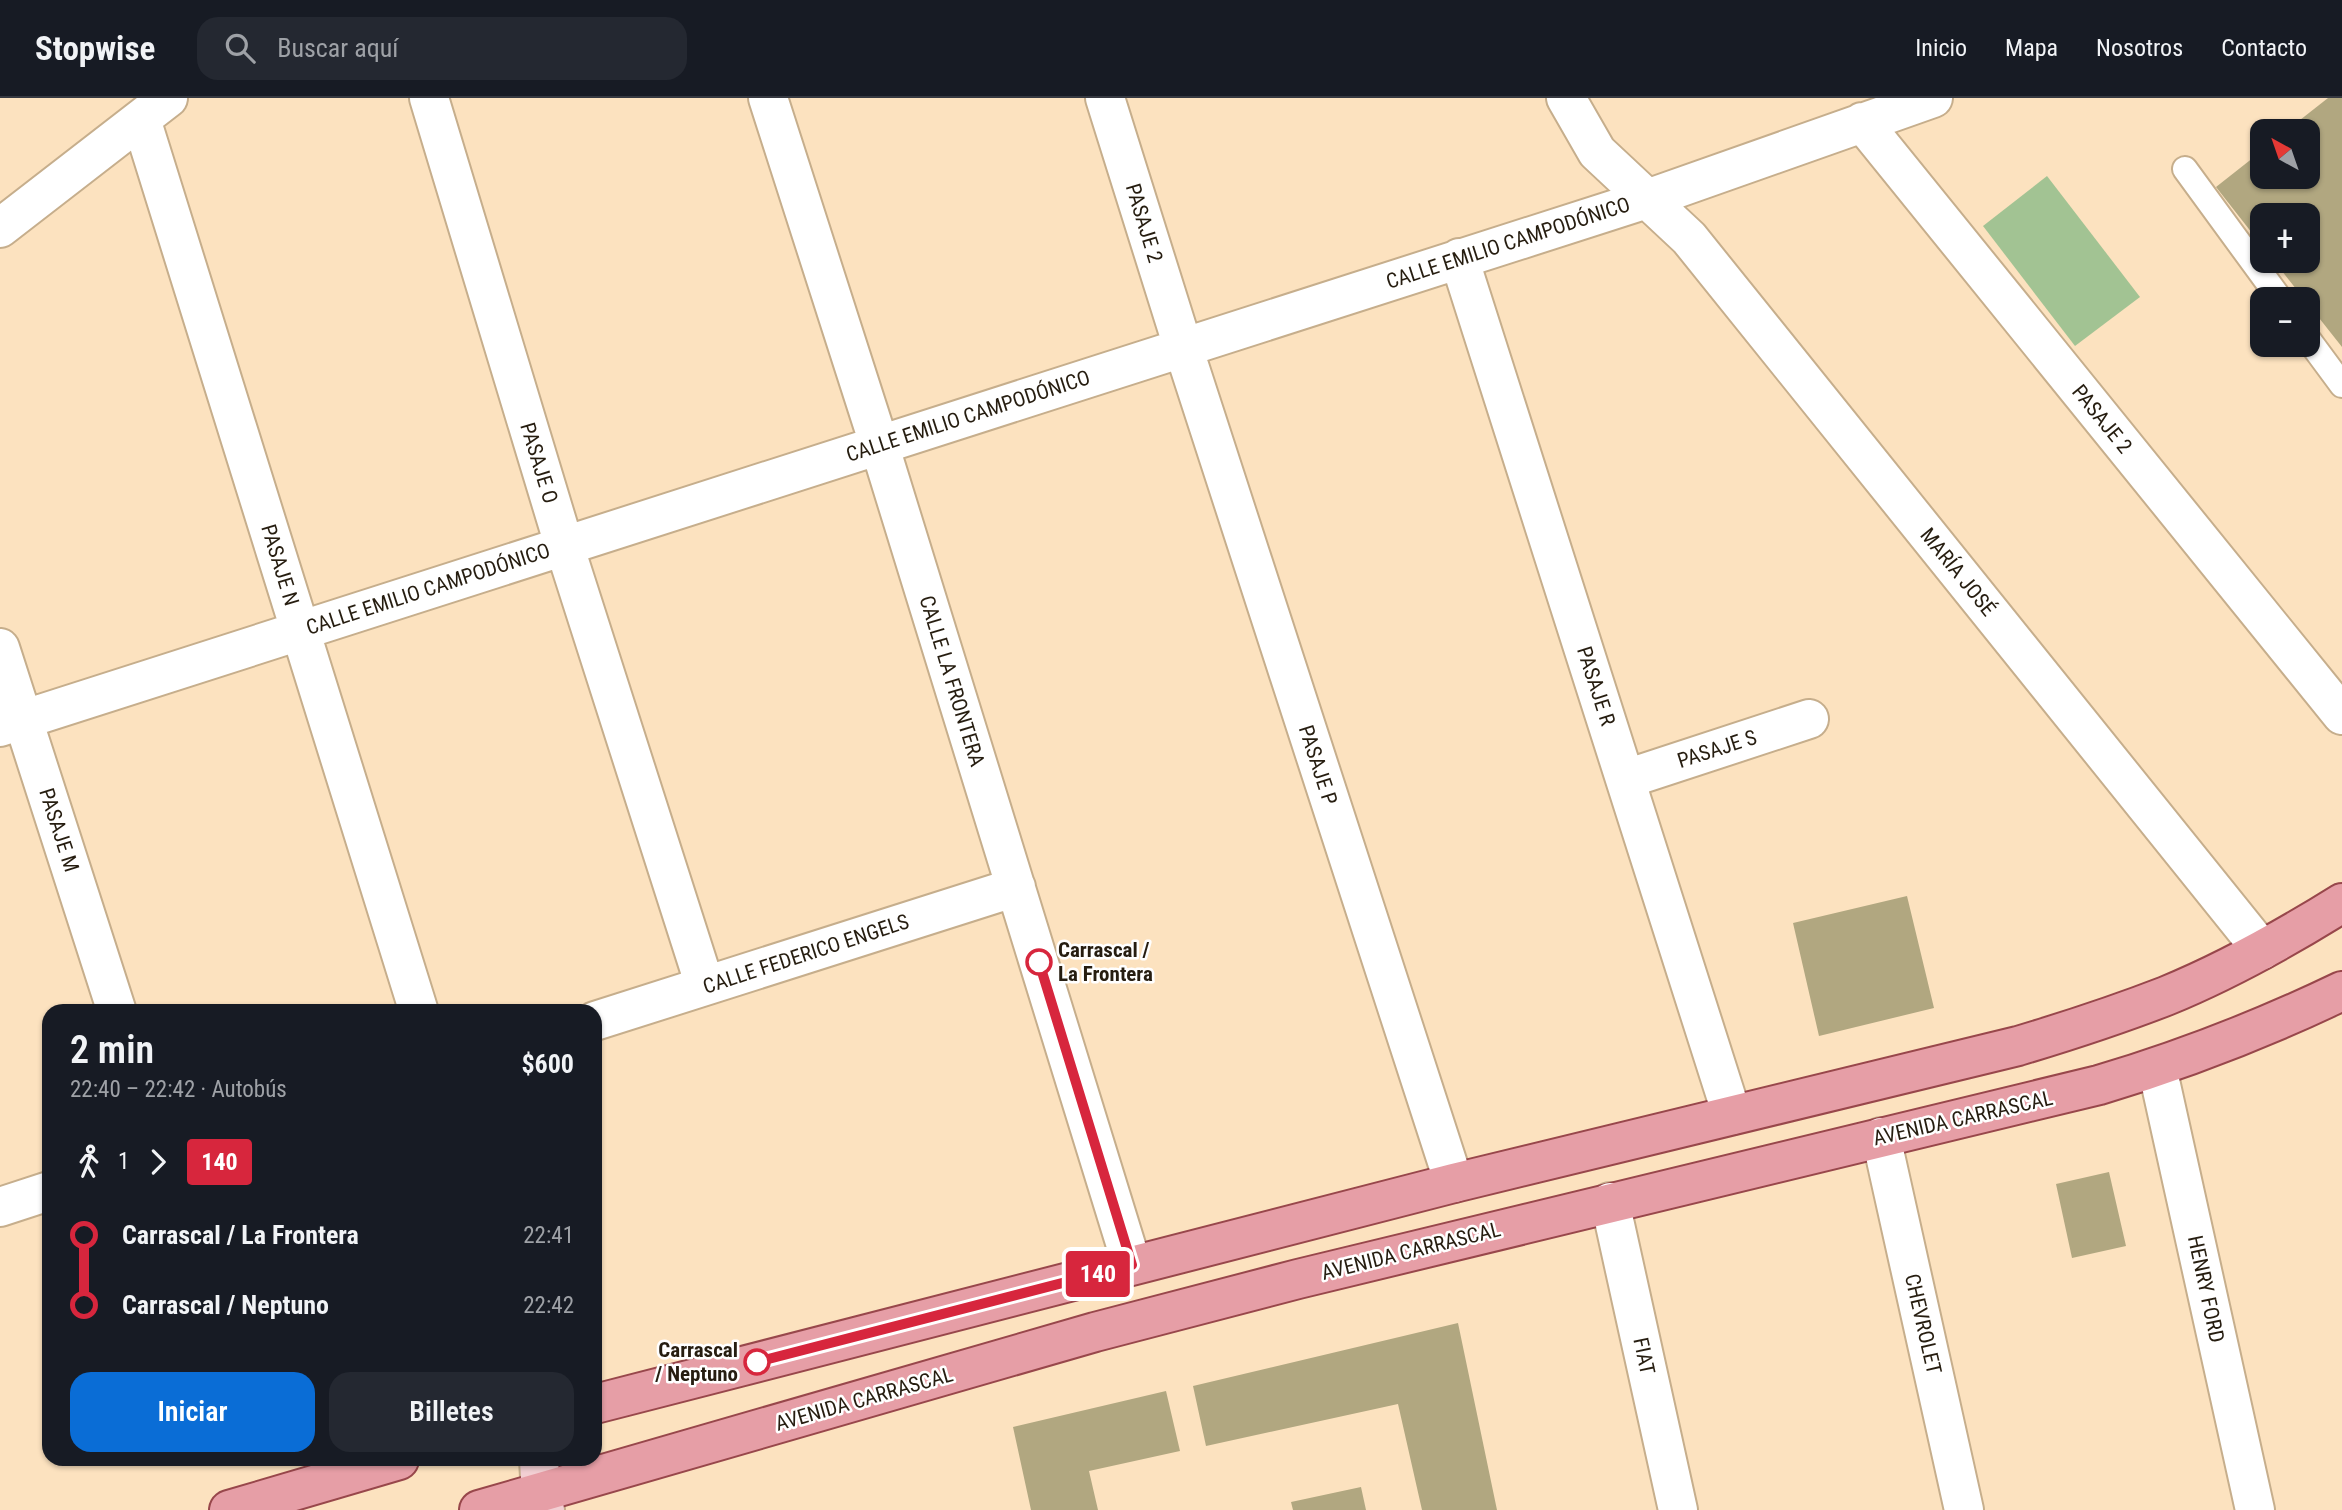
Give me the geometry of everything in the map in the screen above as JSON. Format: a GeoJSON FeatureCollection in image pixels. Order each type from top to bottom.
{"type":"FeatureCollection","features":[{"type":"Feature","properties":{"kind":"main road"},"geometry":{"type":"LineString","coordinates":[[602,1402],[1454,1183],[2018,1046],[2093,1023],[2167,995],[2262,950],[2342,903]]}},
{"type":"Feature","properties":{"kind":"main road","name":"AVENIDA CARRASCAL"},"geometry":{"type":"LineString","coordinates":[[479,1510],[542,1487],[1095,1332],[1610,1202],[2099,1085],[2157,1068],[2272,1025],[2342,991]]}},
{"type":"Feature","properties":{"kind":"main road"},"geometry":{"type":"LineString","coordinates":[[229,1510],[379,1466]]}},
{"type":"Feature","properties":{"kind":"street","name":"PASAJE O"},"geometry":{"type":"LineString","coordinates":[[429,98],[564,545],[705,986]]}},
{"type":"Feature","properties":{"kind":"street","name":"CALLE LA FRONTERA"},"geometry":{"type":"LineString","coordinates":[[768,98],[879,444],[1132,1265]]}},
{"type":"Feature","properties":{"kind":"street","name":"PASAJE 2"},"geometry":{"type":"LineString","coordinates":[[1105,98],[1183,347]]}},
{"type":"Feature","properties":{"kind":"street","name":"MARÍA JOSÉ"},"geometry":{"type":"LineString","coordinates":[[1566,98],[1597,152],[1689,238],[2262,950]]}},
{"type":"Feature","properties":{"kind":"street","name":"CALLE EMILIO CAMPODÓNICO"},"geometry":{"type":"LineString","coordinates":[[12,723],[1647,199],[1922,100]]}},
{"type":"Feature","properties":{"kind":"street"},"geometry":{"type":"LineString","coordinates":[[0,228],[154,108]]}},
{"type":"Feature","properties":{"kind":"street","name":"PASAJE N"},"geometry":{"type":"LineString","coordinates":[[154,108],[300,630],[417,1004]]}},
{"type":"Feature","properties":{"kind":"street","name":"PASAJE 2"},"geometry":{"type":"LineString","coordinates":[[1862,122],[2342,715]]}},
{"type":"Feature","properties":{"kind":"street","name":"PASAJE R"},"geometry":{"type":"LineString","coordinates":[[1459,258],[1732,1115]]}},
{"type":"Feature","properties":{"kind":"street","name":"PASAJE P"},"geometry":{"type":"LineString","coordinates":[[1183,347],[1454,1183]]}},
{"type":"Feature","properties":{"kind":"street","name":"PASAJE M"},"geometry":{"type":"LineString","coordinates":[[0,648],[12,723],[114,1004]]}},
{"type":"Feature","properties":{"kind":"street","name":"PASAJE S"},"geometry":{"type":"LineString","coordinates":[[1626,779],[1809,719]]}},
{"type":"Feature","properties":{"kind":"street","name":"CALLE FEDERICO ENGELS"},"geometry":{"type":"LineString","coordinates":[[602,1019],[1016,887]]}},
{"type":"Feature","properties":{"kind":"street","name":"HENRY FORD"},"geometry":{"type":"LineString","coordinates":[[2157,1068],[2255,1510]]}},
{"type":"Feature","properties":{"kind":"street","name":"CHEVROLET"},"geometry":{"type":"LineString","coordinates":[[1881,1137],[1964,1510]]}},
{"type":"Feature","properties":{"kind":"street"},"geometry":{"type":"LineString","coordinates":[[0,1207],[42,1193]]}},
{"type":"Feature","properties":{"kind":"street","name":"FIAT"},"geometry":{"type":"LineString","coordinates":[[1610,1202],[1678,1510]]}},
{"type":"Feature","properties":{"kind":"lane"},"geometry":{"type":"LineString","coordinates":[[2185,169],[2271,287]]}},
{"type":"Feature","properties":{"kind":"lane"},"geometry":{"type":"LineString","coordinates":[[2320,355],[2342,385]]}},
{"type":"Feature","properties":{"kind":"green space"},"geometry":{"type":"Polygon","coordinates":[[[2047,176],[2140,297],[2075,346],[1983,226],[2047,176]]]}},
{"type":"Feature","properties":{"kind":"building"},"geometry":{"type":"Polygon","coordinates":[[[2328,98],[2342,98],[2342,347],[2320,319],[2320,287],[2295,287],[2283,273],[2320,273],[2320,203],[2250,203],[2250,230],[2216,187],[2250,160],[2250,189],[2320,189],[2320,119],[2301,119],[2328,98]]]}},
{"type":"Feature","properties":{"kind":"building"},"geometry":{"type":"Polygon","coordinates":[[[1907,896],[1934,1008],[1819,1036],[1793,923],[1907,896]]]}},
{"type":"Feature","properties":{"kind":"building"},"geometry":{"type":"Polygon","coordinates":[[[2109,1172],[2126,1246],[2072,1258],[2056,1184],[2109,1172]]]}},
{"type":"Feature","properties":{"kind":"building"},"geometry":{"type":"Polygon","coordinates":[[[1458,1323],[1497,1510],[1422,1510],[1398,1404],[1206,1446],[1193,1386],[1458,1323]]]}},
{"type":"Feature","properties":{"kind":"building"},"geometry":{"type":"Polygon","coordinates":[[[1166,1391],[1180,1451],[1089,1471],[1098,1510],[1031,1510],[1013,1427],[1166,1391]]]}},
{"type":"Feature","properties":{"kind":"building"},"geometry":{"type":"Polygon","coordinates":[[[1361,1487],[1366,1510],[1293,1510],[1291,1502],[1361,1487]]]}},
{"type":"Feature","properties":{"kind":"bus line","name":"140"},"geometry":{"type":"LineString","coordinates":[[757,1362],[1132,1265],[1039,962]]}},
{"type":"Feature","properties":{"kind":"place","name":"Carrascal / La Frontera"},"geometry":{"type":"Point","coordinates":[1039,962]}},
{"type":"Feature","properties":{"kind":"place","name":"Carrascal / Neptuno"},"geometry":{"type":"Point","coordinates":[757,1362]}}]}
